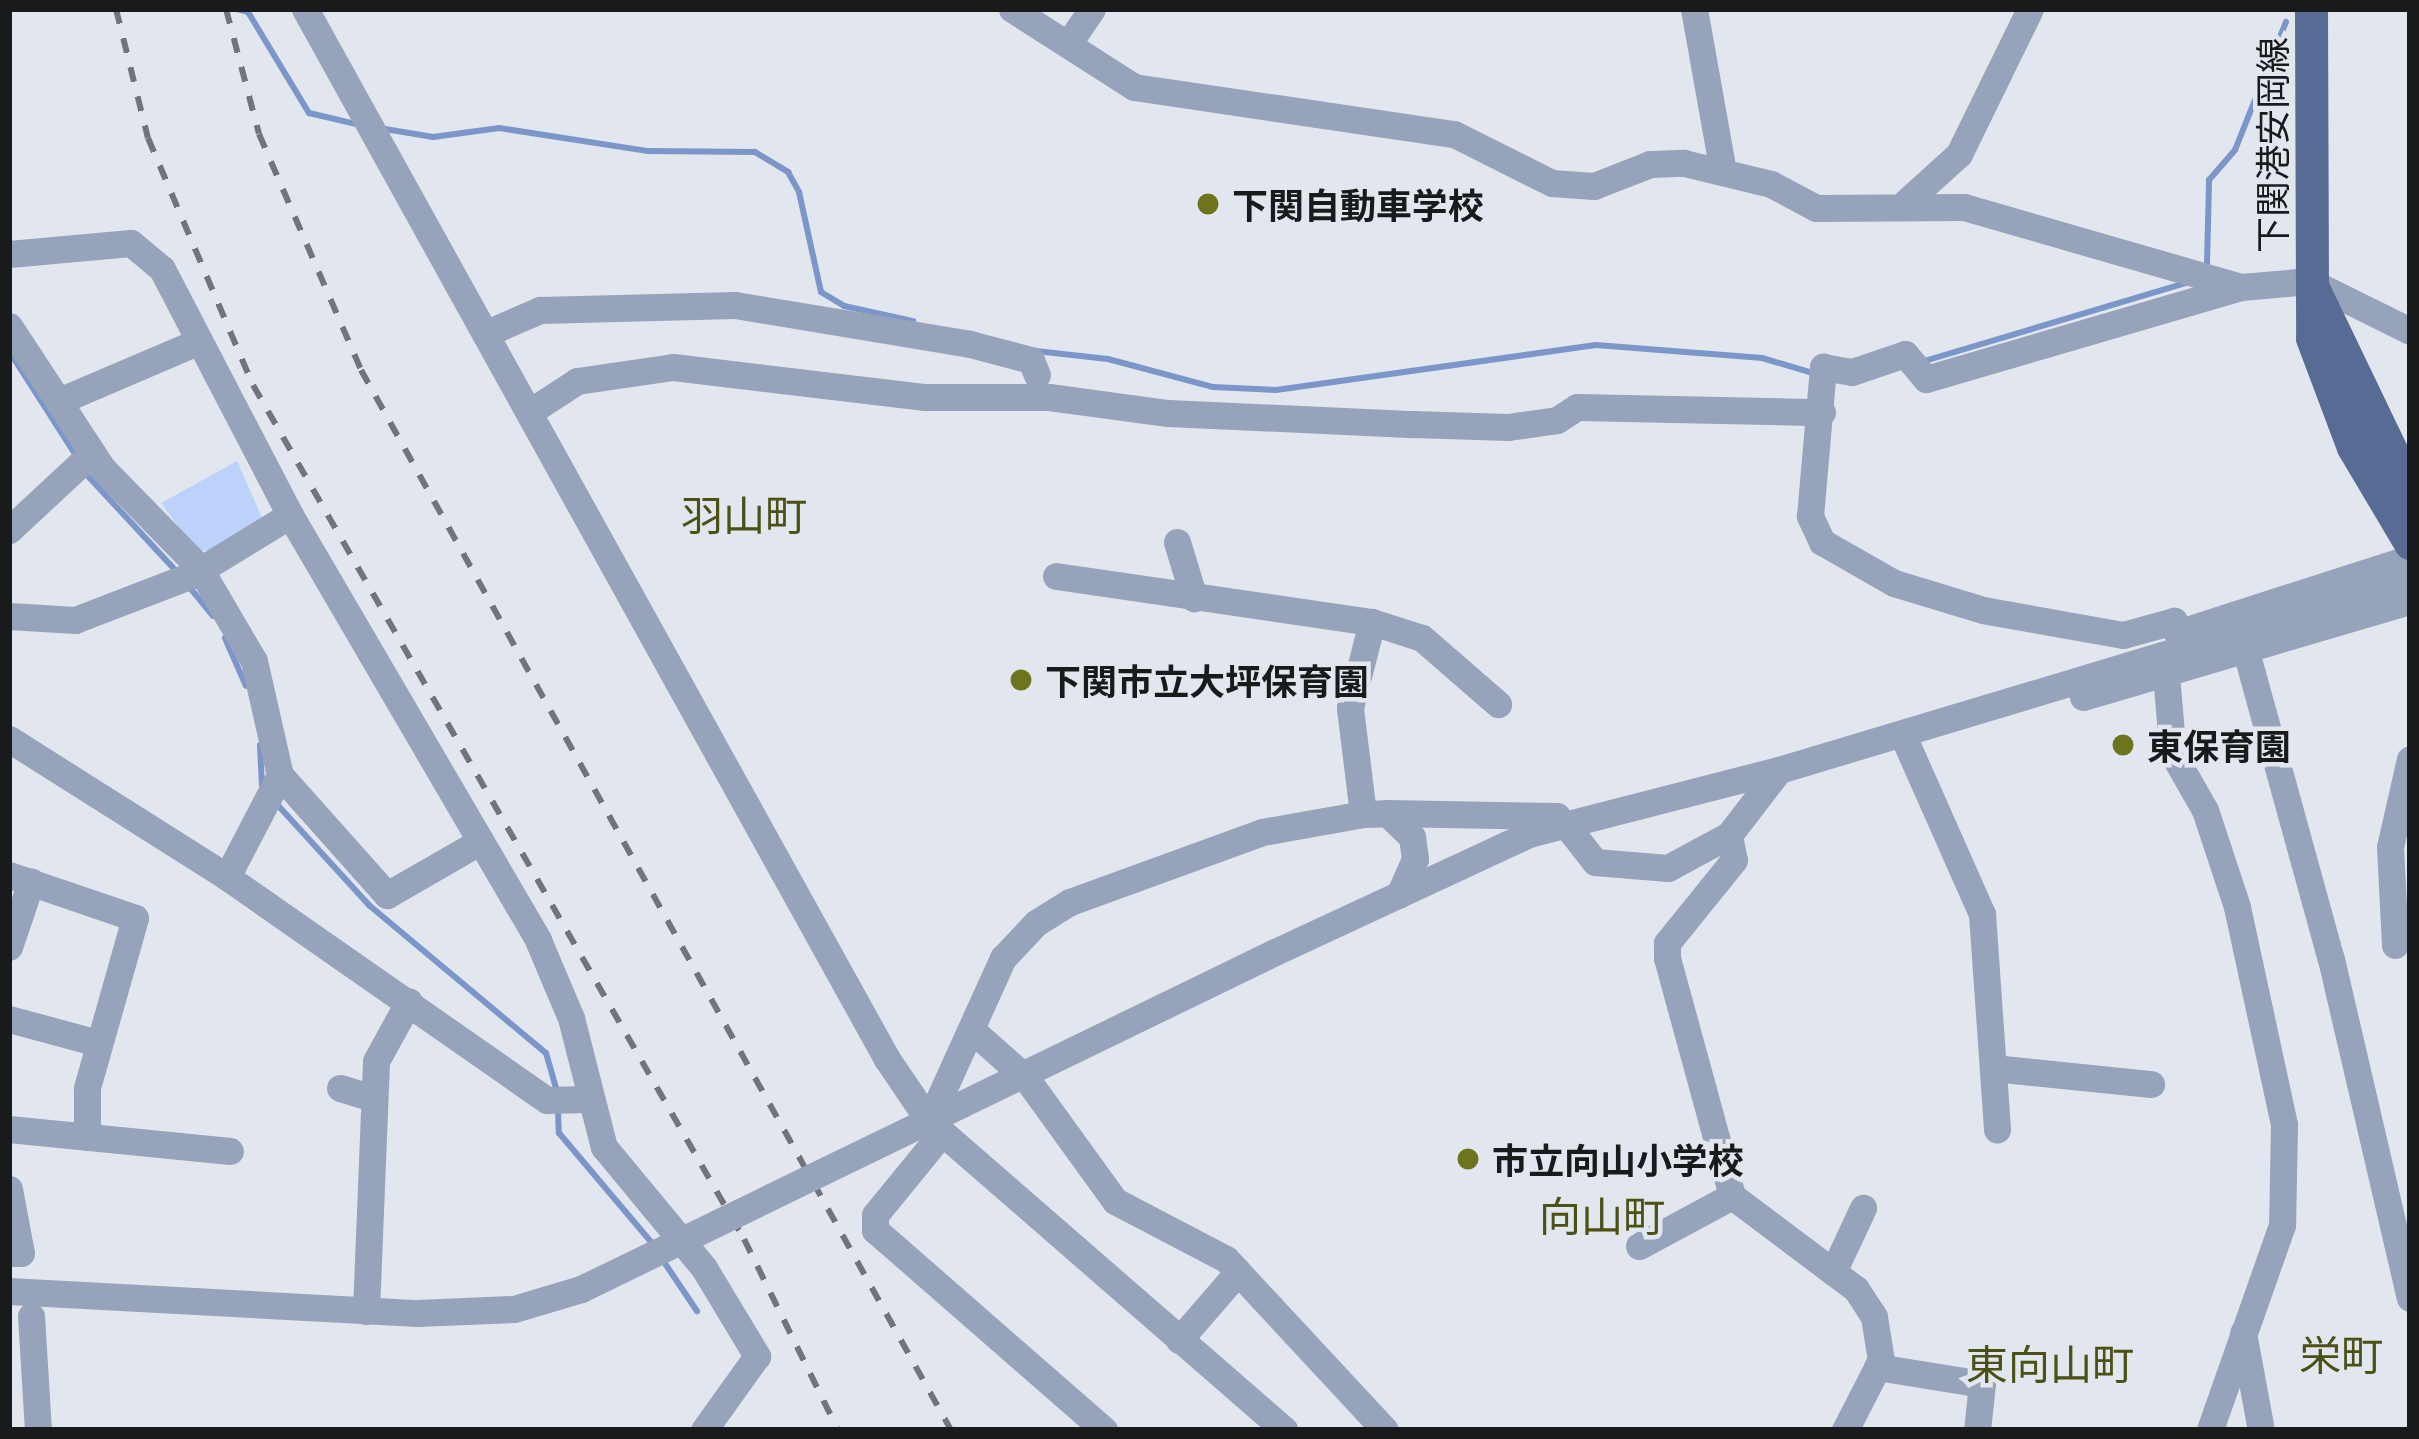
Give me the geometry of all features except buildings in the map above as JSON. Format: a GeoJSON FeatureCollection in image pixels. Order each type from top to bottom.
{"type":"FeatureCollection","features":[{"type":"Feature","properties":{"kind":"main road","name":"下関港安岡線"},"geometry":{"type":"LineString","coordinates":[[2311,9],[2312,338],[2338,416],[2410,543]]}},
{"type":"Feature","properties":{"kind":"main road","name":"下関港安岡線"},"geometry":{"type":"LineString","coordinates":[[2309,281],[2410,490]]}},
{"type":"Feature","properties":{"kind":"street"},"geometry":{"type":"LineString","coordinates":[[305,9],[887,1059],[935,1127],[1284,1430]]}},
{"type":"Feature","properties":{"kind":"street"},"geometry":{"type":"LineString","coordinates":[[1068,44],[1092,9]]}},
{"type":"Feature","properties":{"kind":"street"},"geometry":{"type":"LineString","coordinates":[[1694,9],[1723,170]]}},
{"type":"Feature","properties":{"kind":"street"},"geometry":{"type":"LineString","coordinates":[[1906,202],[1959,154],[2030,9]]}},
{"type":"Feature","properties":{"kind":"street"},"geometry":{"type":"LineString","coordinates":[[1014,10],[1134,87],[1454,134],[1552,183],[1594,185],[1650,164],[1723,170],[1816,208],[1906,202],[1987,212],[2241,287]]}},
{"type":"Feature","properties":{"kind":"street"},"geometry":{"type":"LineString","coordinates":[[9,254],[145,248],[290,515],[481,841],[571,1018],[568,1099]]}},
{"type":"Feature","properties":{"kind":"street"},"geometry":{"type":"LineString","coordinates":[[531,411],[577,381],[674,367],[926,397],[1049,397],[1320,419],[1508,427],[1526,420],[1556,420],[1576,407],[1821,388],[1852,372],[1914,362],[1926,379],[2241,287],[2309,281],[2410,331]]}},
{"type":"Feature","properties":{"kind":"street"},"geometry":{"type":"LineString","coordinates":[[488,333],[540,310],[735,305],[970,344],[1031,360],[1037,375]]}},
{"type":"Feature","properties":{"kind":"street"},"geometry":{"type":"LineString","coordinates":[[9,326],[59,401],[84,461],[188,576],[254,661],[273,790],[227,877]]}},
{"type":"Feature","properties":{"kind":"street"},"geometry":{"type":"LineString","coordinates":[[59,401],[197,342]]}},
{"type":"Feature","properties":{"kind":"street"},"geometry":{"type":"LineString","coordinates":[[1821,388],[1810,516],[1822,542],[1894,583],[1983,610],[2123,634],[2174,621],[2178,633]]}},
{"type":"Feature","properties":{"kind":"street"},"geometry":{"type":"LineString","coordinates":[[9,530],[84,461]]}},
{"type":"Feature","properties":{"kind":"street"},"geometry":{"type":"LineString","coordinates":[[9,616],[75,620],[188,576],[290,515]]}},
{"type":"Feature","properties":{"kind":"street"},"geometry":{"type":"LineString","coordinates":[[1177,542],[1194,598]]}},
{"type":"Feature","properties":{"kind":"street"},"geometry":{"type":"LineString","coordinates":[[9,1291],[417,1313],[514,1309],[581,1289],[1529,834],[1779,770],[2410,557]]}},
{"type":"Feature","properties":{"kind":"street"},"geometry":{"type":"LineString","coordinates":[[1056,576],[1372,622],[1422,638],[1498,704]]}},
{"type":"Feature","properties":{"kind":"street"},"geometry":{"type":"LineString","coordinates":[[1839,750],[2410,577]]}},
{"type":"Feature","properties":{"kind":"street"},"geometry":{"type":"LineString","coordinates":[[1839,750],[2247,655],[2410,601]]}},
{"type":"Feature","properties":{"kind":"street"},"geometry":{"type":"LineString","coordinates":[[1372,622],[1350,708],[1375,813],[1415,849],[1399,895]]}},
{"type":"Feature","properties":{"kind":"street"},"geometry":{"type":"LineString","coordinates":[[2247,655],[2331,959],[2410,1298]]}},
{"type":"Feature","properties":{"kind":"street"},"geometry":{"type":"LineString","coordinates":[[2166,676],[2173,754],[2205,810],[2226,871],[2282,1102],[2282,1225],[2210,1430]]}},
{"type":"Feature","properties":{"kind":"street"},"geometry":{"type":"LineString","coordinates":[[1904,738],[1982,914],[1996,1129]]}},
{"type":"Feature","properties":{"kind":"street"},"geometry":{"type":"LineString","coordinates":[[9,740],[568,1099],[624,1178],[674,1228],[757,1356],[704,1430]]}},
{"type":"Feature","properties":{"kind":"street"},"geometry":{"type":"LineString","coordinates":[[2395,946],[2390,847],[2410,759]]}},
{"type":"Feature","properties":{"kind":"street"},"geometry":{"type":"LineString","coordinates":[[1566,825],[1595,862],[1643,872],[1691,862],[1729,835],[1779,770]]}},
{"type":"Feature","properties":{"kind":"street"},"geometry":{"type":"LineString","coordinates":[[273,790],[387,895],[481,841]]}},
{"type":"Feature","properties":{"kind":"street"},"geometry":{"type":"LineString","coordinates":[[1104,1430],[875,1230],[874,1215],[935,1127],[1003,958],[1052,912],[1262,832],[1375,813],[1599,816]]}},
{"type":"Feature","properties":{"kind":"street"},"geometry":{"type":"LineString","coordinates":[[1729,835],[1734,860],[1667,943],[1666,958],[1732,1196],[1833,1271],[1874,1317],[1877,1366],[1845,1430]]}},
{"type":"Feature","properties":{"kind":"street"},"geometry":{"type":"LineString","coordinates":[[9,947],[20,878],[135,918],[86,1088],[87,1137]]}},
{"type":"Feature","properties":{"kind":"street"},"geometry":{"type":"LineString","coordinates":[[366,1310],[379,1049],[409,1001]]}},
{"type":"Feature","properties":{"kind":"street"},"geometry":{"type":"LineString","coordinates":[[9,1019],[98,1043]]}},
{"type":"Feature","properties":{"kind":"street"},"geometry":{"type":"LineString","coordinates":[[973,1031],[1026,1078],[1115,1201],[1209,1247],[1385,1430]]}},
{"type":"Feature","properties":{"kind":"street"},"geometry":{"type":"LineString","coordinates":[[1993,1068],[2151,1084]]}},
{"type":"Feature","properties":{"kind":"street"},"geometry":{"type":"LineString","coordinates":[[340,1088],[373,1098]]}},
{"type":"Feature","properties":{"kind":"street"},"geometry":{"type":"LineString","coordinates":[[9,1129],[231,1152]]}},
{"type":"Feature","properties":{"kind":"street"},"geometry":{"type":"LineString","coordinates":[[9,1144],[117,1156]]}},
{"type":"Feature","properties":{"kind":"street"},"geometry":{"type":"LineString","coordinates":[[9,1189],[21,1253],[9,1253]]}},
{"type":"Feature","properties":{"kind":"street"},"geometry":{"type":"LineString","coordinates":[[1639,1246],[1732,1196]]}},
{"type":"Feature","properties":{"kind":"street"},"geometry":{"type":"LineString","coordinates":[[1833,1271],[1863,1208]]}},
{"type":"Feature","properties":{"kind":"street"},"geometry":{"type":"LineString","coordinates":[[1179,1340],[1238,1272]]}},
{"type":"Feature","properties":{"kind":"street"},"geometry":{"type":"LineString","coordinates":[[31,1316],[38,1430]]}},
{"type":"Feature","properties":{"kind":"street"},"geometry":{"type":"LineString","coordinates":[[2243,1333],[2261,1430]]}},
{"type":"Feature","properties":{"kind":"street"},"geometry":{"type":"LineString","coordinates":[[1877,1366],[1982,1384],[1977,1430]]}},
{"type":"Feature","properties":{"kind":"shaded area"},"geometry":{"type":"Polygon","coordinates":[[[237,461],[263,520],[209,551],[196,550],[161,503],[237,461]]]}},
{"type":"Feature","properties":{"kind":"waterway"},"geometry":{"type":"LineString","coordinates":[[237,9],[248,12],[309,113],[360,125]]}},
{"type":"Feature","properties":{"kind":"waterway"},"geometry":{"type":"LineString","coordinates":[[2207,264],[2209,180],[2235,150],[2286,22]]}},
{"type":"Feature","properties":{"kind":"waterway"},"geometry":{"type":"LineString","coordinates":[[379,128],[433,137],[499,128],[648,151],[755,152],[788,172],[799,192],[821,292],[844,306],[913,321]]}},
{"type":"Feature","properties":{"kind":"waterway"},"geometry":{"type":"LineString","coordinates":[[1921,362],[2190,282]]}},
{"type":"Feature","properties":{"kind":"waterway"},"geometry":{"type":"LineString","coordinates":[[1036,351],[1108,359],[1213,387],[1276,390],[1596,345],[1762,358],[1816,374]]}},
{"type":"Feature","properties":{"kind":"waterway"},"geometry":{"type":"LineString","coordinates":[[9,351],[77,457]]}},
{"type":"Feature","properties":{"kind":"waterway"},"geometry":{"type":"LineString","coordinates":[[86,474],[179,574]]}},
{"type":"Feature","properties":{"kind":"waterway"},"geometry":{"type":"LineString","coordinates":[[187,584],[213,616]]}},
{"type":"Feature","properties":{"kind":"waterway"},"geometry":{"type":"LineString","coordinates":[[225,638],[246,686]]}},
{"type":"Feature","properties":{"kind":"waterway"},"geometry":{"type":"LineString","coordinates":[[260,745],[262,786]]}},
{"type":"Feature","properties":{"kind":"waterway"},"geometry":{"type":"LineString","coordinates":[[274,801],[370,906],[546,1053],[557,1091]]}},
{"type":"Feature","properties":{"kind":"waterway"},"geometry":{"type":"LineString","coordinates":[[558,1110],[559,1133],[652,1243]]}},
{"type":"Feature","properties":{"kind":"waterway"},"geometry":{"type":"LineString","coordinates":[[662,1259],[697,1311]]}},
{"type":"Feature","properties":{"kind":"railway"},"geometry":{"type":"LineString","coordinates":[[116,9],[148,138],[253,385],[744,1239],[838,1430]]}},
{"type":"Feature","properties":{"kind":"railway"},"geometry":{"type":"LineString","coordinates":[[226,9],[259,134],[361,370],[951,1430]]}},
{"type":"Feature","properties":{"kind":"place","name":"下関自動車学校"},"geometry":{"type":"Point","coordinates":[1208,204]}},
{"type":"Feature","properties":{"kind":"place","name":"下関市立大坪保育園"},"geometry":{"type":"Point","coordinates":[1021,680]}},
{"type":"Feature","properties":{"kind":"place","name":"東保育園"},"geometry":{"type":"Point","coordinates":[2123,745]}},
{"type":"Feature","properties":{"kind":"place","name":"市立向山小学校"},"geometry":{"type":"Point","coordinates":[1468,1159]}},
{"type":"Feature","properties":{"kind":"district","name":"羽山町"},"geometry":{"type":"Point","coordinates":[744,513]}},
{"type":"Feature","properties":{"kind":"district","name":"向山町"},"geometry":{"type":"Point","coordinates":[1602,1214]}},
{"type":"Feature","properties":{"kind":"district","name":"栄町"},"geometry":{"type":"Point","coordinates":[2341,1353]}},
{"type":"Feature","properties":{"kind":"district","name":"東向山町"},"geometry":{"type":"Point","coordinates":[2050,1362]}}]}
